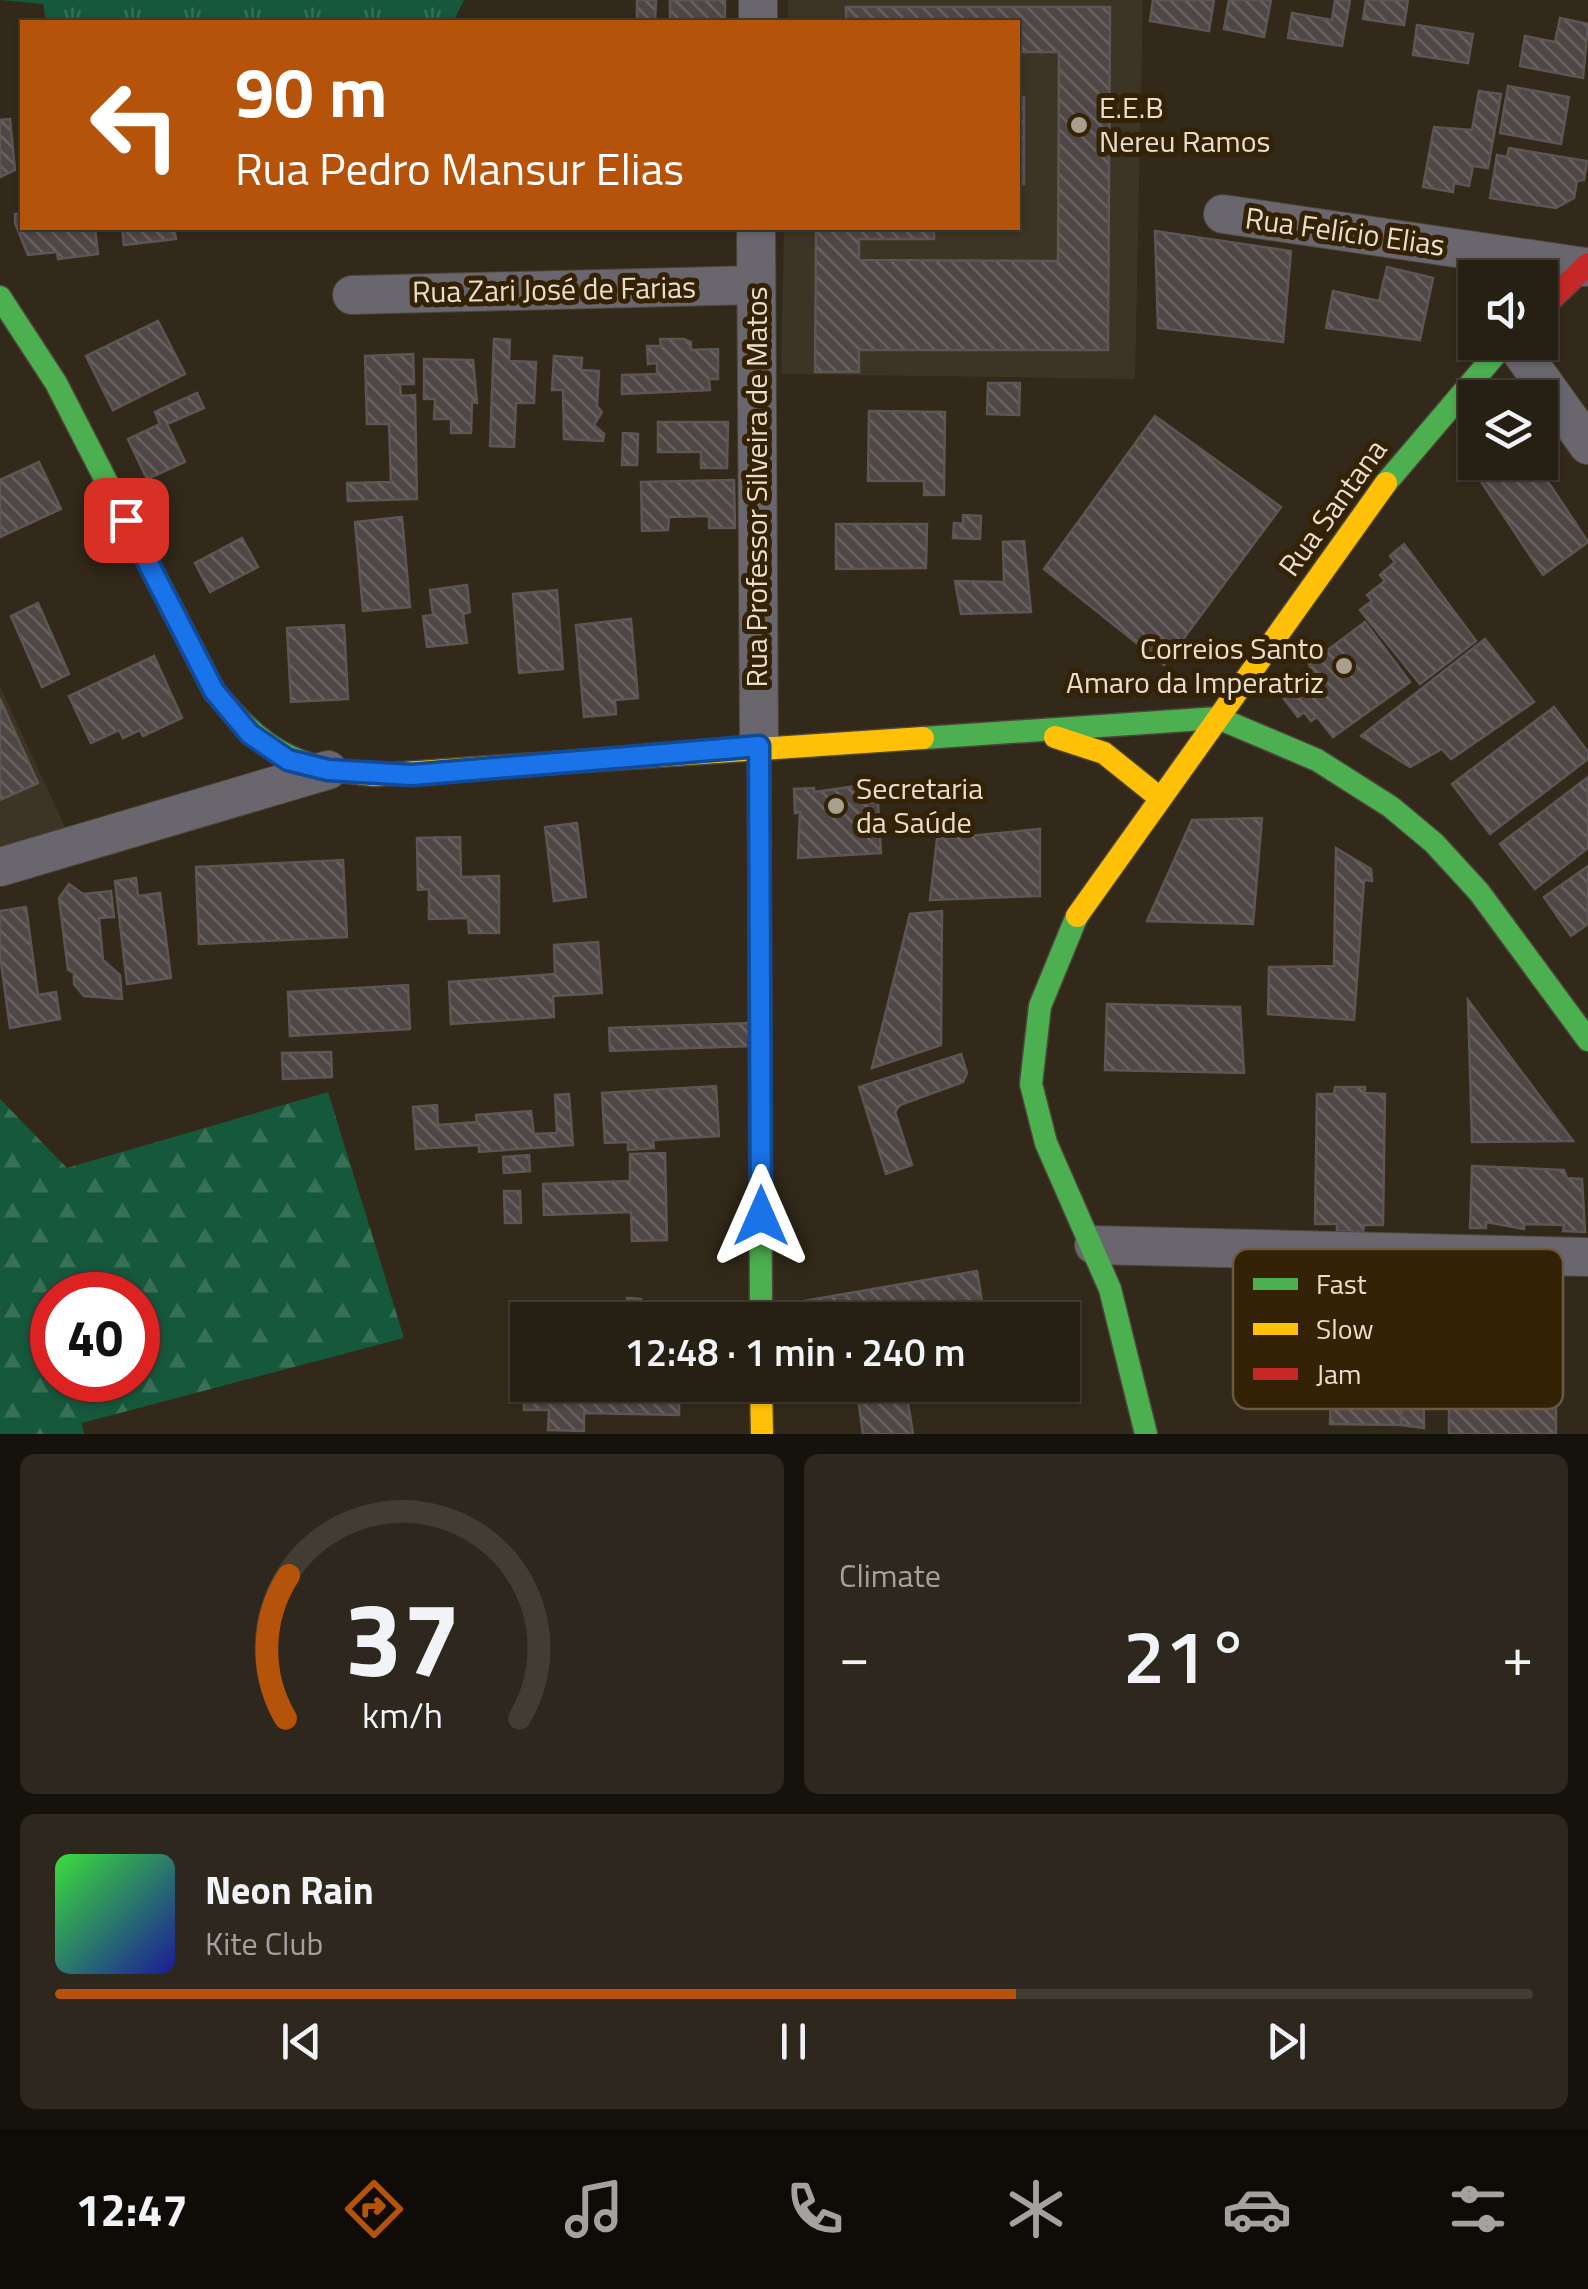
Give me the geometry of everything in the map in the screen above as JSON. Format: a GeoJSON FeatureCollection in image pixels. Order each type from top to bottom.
{"type":"FeatureCollection","features":[{"type":"Feature","properties":{"kind":"main road"},"geometry":{"type":"LineString","coordinates":[[1558,293],[1587,265]]}},
{"type":"Feature","properties":{"kind":"main road"},"geometry":{"type":"LineString","coordinates":[[0,297],[56,383],[214,691],[270,749],[328,770],[412,775],[759,746],[1042,732],[1218,718],[1317,760],[1391,807],[1434,843],[1479,892],[1588,1040]]}},
{"type":"Feature","properties":{"kind":"main road","name":"Rua Santana"},"geometry":{"type":"LineString","coordinates":[[1146,1434],[1126,1348],[1094,1245],[1035,1108],[1034,1042],[1058,951],[1080,911],[1386,482],[1494,360]]}},
{"type":"Feature","properties":{"kind":"main road"},"geometry":{"type":"LineString","coordinates":[[1042,732],[1104,753],[1160,798]]}},
{"type":"Feature","properties":{"kind":"main road"},"geometry":{"type":"LineString","coordinates":[[759,746],[761,1302]]}},
{"type":"Feature","properties":{"kind":"main road"},"geometry":{"type":"LineString","coordinates":[[762,1402],[762,1434]]}},
{"type":"Feature","properties":{"kind":"street","name":"Rua Felício Elias"},"geometry":{"type":"LineString","coordinates":[[1222,214],[1587,265]]}},
{"type":"Feature","properties":{"kind":"street","name":"Rua Professor Silveira de Matos"},"geometry":{"type":"LineString","coordinates":[[756,230],[759,746]]}},
{"type":"Feature","properties":{"kind":"street","name":"Rua Zari José de Farias"},"geometry":{"type":"LineString","coordinates":[[352,295],[756,285]]}},
{"type":"Feature","properties":{"kind":"street"},"geometry":{"type":"LineString","coordinates":[[1524,360],[1588,444]]}},
{"type":"Feature","properties":{"kind":"street"},"geometry":{"type":"LineString","coordinates":[[0,867],[328,770]]}},
{"type":"Feature","properties":{"kind":"street"},"geometry":{"type":"LineString","coordinates":[[1094,1245],[1259,1249]]}},
{"type":"Feature","properties":{"kind":"street"},"geometry":{"type":"LineString","coordinates":[[1563,1256],[1588,1257]]}},
{"type":"Feature","properties":{"kind":"shaded area","name":"E.E.B Nereu Ramos"},"geometry":{"type":"Polygon","coordinates":[[[788,0],[1143,0],[1135,379],[781,374],[784,230],[1020,230],[1020,20],[788,20],[788,0]]]}},
{"type":"Feature","properties":{"kind":"shaded area"},"geometry":{"type":"Polygon","coordinates":[[[0,686],[65,827],[0,851],[0,686]]]}},
{"type":"Feature","properties":{"kind":"green space"},"geometry":{"type":"Polygon","coordinates":[[[0,0],[464,0],[454,20],[46,20],[43,4],[0,0]]]}},
{"type":"Feature","properties":{"kind":"green space"},"geometry":{"type":"Polygon","coordinates":[[[328,1092],[404,1338],[82,1423],[84,1434],[0,1434],[0,1099],[67,1168],[328,1092]]]}},
{"type":"Feature","properties":{"kind":"building"},"geometry":{"type":"Polygon","coordinates":[[[637,0],[656,0],[655,20],[637,20],[637,0]]]}},
{"type":"Feature","properties":{"kind":"building"},"geometry":{"type":"Polygon","coordinates":[[[670,0],[725,0],[725,20],[670,20],[670,0]]]}},
{"type":"Feature","properties":{"kind":"building"},"geometry":{"type":"Polygon","coordinates":[[[1153,0],[1214,0],[1209,31],[1150,21],[1153,0]]]}},
{"type":"Feature","properties":{"kind":"building"},"geometry":{"type":"Polygon","coordinates":[[[1229,0],[1271,0],[1264,37],[1224,29],[1229,0]]]}},
{"type":"Feature","properties":{"kind":"building"},"geometry":{"type":"Polygon","coordinates":[[[1335,0],[1350,0],[1342,46],[1288,38],[1292,13],[1332,20],[1335,0]]]}},
{"type":"Feature","properties":{"kind":"building"},"geometry":{"type":"Polygon","coordinates":[[[1366,0],[1408,0],[1404,25],[1363,19],[1366,0]]]}},
{"type":"Feature","properties":{"kind":"building"},"geometry":{"type":"Polygon","coordinates":[[[846,7],[1110,7],[1108,350],[859,350],[859,372],[815,372],[816,230],[934,230],[934,239],[859,239],[859,260],[1058,261],[1059,52],[1020,52],[1020,20],[846,20],[846,7]]]}},
{"type":"Feature","properties":{"kind":"building"},"geometry":{"type":"Polygon","coordinates":[[[1560,18],[1588,24],[1583,78],[1520,66],[1525,36],[1555,42],[1560,18]]]}},
{"type":"Feature","properties":{"kind":"building"},"geometry":{"type":"Polygon","coordinates":[[[1417,25],[1473,34],[1468,63],[1413,55],[1417,25]]]}},
{"type":"Feature","properties":{"kind":"building"},"geometry":{"type":"Polygon","coordinates":[[[1508,86],[1569,97],[1561,144],[1500,133],[1508,86]]]}},
{"type":"Feature","properties":{"kind":"building"},"geometry":{"type":"Polygon","coordinates":[[[1479,91],[1501,94],[1488,168],[1473,166],[1469,186],[1454,183],[1453,192],[1423,187],[1434,127],[1472,130],[1479,91]]]}},
{"type":"Feature","properties":{"kind":"building"},"geometry":{"type":"Polygon","coordinates":[[[1020,97],[1024,97],[1024,184],[1020,184],[1020,97]]]}},
{"type":"Feature","properties":{"kind":"building"},"geometry":{"type":"Polygon","coordinates":[[[10,119],[15,170],[0,177],[0,120],[10,119]]]}},
{"type":"Feature","properties":{"kind":"building"},"geometry":{"type":"Polygon","coordinates":[[[1509,148],[1587,161],[1584,180],[1577,181],[1574,198],[1556,208],[1490,198],[1497,155],[1507,157],[1509,148]]]}},
{"type":"Feature","properties":{"kind":"building"},"geometry":{"type":"Polygon","coordinates":[[[20,213],[20,230],[95,230],[98,254],[58,259],[57,252],[28,255],[15,223],[15,214],[20,213]]]}},
{"type":"Feature","properties":{"kind":"building"},"geometry":{"type":"Polygon","coordinates":[[[122,230],[174,230],[176,239],[124,245],[122,230]]]}},
{"type":"Feature","properties":{"kind":"building"},"geometry":{"type":"Polygon","coordinates":[[[1155,231],[1291,251],[1283,342],[1158,328],[1155,231]]]}},
{"type":"Feature","properties":{"kind":"building"},"geometry":{"type":"Polygon","coordinates":[[[1387,267],[1433,278],[1420,340],[1326,328],[1333,291],[1379,301],[1387,267]]]}},
{"type":"Feature","properties":{"kind":"building"},"geometry":{"type":"Polygon","coordinates":[[[158,321],[185,374],[113,410],[86,356],[158,321]]]}},
{"type":"Feature","properties":{"kind":"building"},"geometry":{"type":"Polygon","coordinates":[[[494,339],[510,340],[509,361],[536,362],[534,403],[516,403],[514,447],[490,446],[494,339]]]}},
{"type":"Feature","properties":{"kind":"building"},"geometry":{"type":"Polygon","coordinates":[[[660,339],[684,339],[691,342],[691,350],[718,349],[718,379],[709,379],[710,390],[622,394],[622,375],[657,374],[657,363],[648,364],[647,346],[661,346],[660,339]]]}},
{"type":"Feature","properties":{"kind":"building"},"geometry":{"type":"Polygon","coordinates":[[[413,354],[414,384],[400,384],[401,396],[415,395],[417,499],[348,501],[347,483],[391,482],[389,424],[367,424],[365,356],[413,354]]]}},
{"type":"Feature","properties":{"kind":"building"},"geometry":{"type":"Polygon","coordinates":[[[554,356],[582,358],[581,370],[599,371],[597,406],[602,412],[594,425],[604,434],[603,441],[564,439],[563,390],[552,390],[554,356]]]}},
{"type":"Feature","properties":{"kind":"building"},"geometry":{"type":"Polygon","coordinates":[[[424,359],[473,360],[477,403],[472,402],[471,433],[451,433],[451,419],[434,419],[435,399],[424,399],[424,359]]]}},
{"type":"Feature","properties":{"kind":"building"},"geometry":{"type":"Polygon","coordinates":[[[988,383],[1020,383],[1019,415],[987,414],[988,383]]]}},
{"type":"Feature","properties":{"kind":"building"},"geometry":{"type":"Polygon","coordinates":[[[197,393],[204,408],[167,424],[185,462],[147,479],[128,439],[160,424],[155,412],[197,393]]]}},
{"type":"Feature","properties":{"kind":"building"},"geometry":{"type":"Polygon","coordinates":[[[869,411],[945,412],[944,495],[924,495],[924,481],[868,481],[869,411]]]}},
{"type":"Feature","properties":{"kind":"building"},"geometry":{"type":"Polygon","coordinates":[[[1155,416],[1281,507],[1164,665],[1044,569],[1155,416]]]}},
{"type":"Feature","properties":{"kind":"building"},"geometry":{"type":"Polygon","coordinates":[[[658,422],[728,422],[727,468],[701,468],[701,452],[658,452],[658,422]]]}},
{"type":"Feature","properties":{"kind":"building"},"geometry":{"type":"Polygon","coordinates":[[[623,433],[638,434],[637,465],[622,465],[623,433]]]}},
{"type":"Feature","properties":{"kind":"building"},"geometry":{"type":"Polygon","coordinates":[[[39,462],[61,509],[0,537],[0,480],[39,462]]]}},
{"type":"Feature","properties":{"kind":"building"},"geometry":{"type":"Polygon","coordinates":[[[734,480],[735,528],[709,528],[709,516],[669,517],[668,530],[642,531],[641,482],[734,480]]]}},
{"type":"Feature","properties":{"kind":"building"},"geometry":{"type":"Polygon","coordinates":[[[1480,480],[1547,480],[1588,542],[1543,575],[1480,480]]]}},
{"type":"Feature","properties":{"kind":"building"},"geometry":{"type":"Polygon","coordinates":[[[963,515],[981,516],[980,539],[953,538],[954,523],[963,524],[963,515]]]}},
{"type":"Feature","properties":{"kind":"building"},"geometry":{"type":"Polygon","coordinates":[[[402,517],[410,607],[363,611],[355,522],[402,517]]]}},
{"type":"Feature","properties":{"kind":"building"},"geometry":{"type":"Polygon","coordinates":[[[836,524],[927,524],[926,568],[836,569],[836,524]]]}},
{"type":"Feature","properties":{"kind":"building"},"geometry":{"type":"Polygon","coordinates":[[[242,538],[258,567],[210,592],[195,563],[242,538]]]}},
{"type":"Feature","properties":{"kind":"building"},"geometry":{"type":"Polygon","coordinates":[[[1024,541],[1031,612],[961,614],[955,581],[1004,582],[1003,542],[1024,541]]]}},
{"type":"Feature","properties":{"kind":"building"},"geometry":{"type":"Polygon","coordinates":[[[1404,544],[1476,641],[1420,684],[1360,610],[1372,601],[1367,595],[1385,581],[1380,575],[1395,562],[1390,556],[1404,544]]]}},
{"type":"Feature","properties":{"kind":"building"},"geometry":{"type":"Polygon","coordinates":[[[467,585],[470,612],[463,614],[467,643],[427,647],[423,616],[433,615],[430,590],[467,585]]]}},
{"type":"Feature","properties":{"kind":"building"},"geometry":{"type":"Polygon","coordinates":[[[557,590],[563,669],[519,673],[513,594],[557,590]]]}},
{"type":"Feature","properties":{"kind":"building"},"geometry":{"type":"Polygon","coordinates":[[[38,603],[69,674],[42,687],[11,616],[38,603]]]}},
{"type":"Feature","properties":{"kind":"building"},"geometry":{"type":"Polygon","coordinates":[[[631,619],[638,698],[615,700],[616,714],[584,717],[576,625],[631,619]]]}},
{"type":"Feature","properties":{"kind":"building"},"geometry":{"type":"Polygon","coordinates":[[[1365,622],[1410,682],[1333,737],[1317,717],[1311,721],[1304,712],[1298,717],[1281,695],[1303,679],[1300,675],[1311,667],[1309,664],[1365,622]]]}},
{"type":"Feature","properties":{"kind":"building"},"geometry":{"type":"Polygon","coordinates":[[[344,625],[348,699],[291,702],[287,628],[344,625]]]}},
{"type":"Feature","properties":{"kind":"building"},"geometry":{"type":"Polygon","coordinates":[[[1485,639],[1534,702],[1451,759],[1442,749],[1410,767],[1361,736],[1485,639]]]}},
{"type":"Feature","properties":{"kind":"building"},"geometry":{"type":"Polygon","coordinates":[[[154,656],[182,718],[143,736],[140,730],[123,738],[119,730],[91,743],[69,696],[154,656]]]}},
{"type":"Feature","properties":{"kind":"building"},"geometry":{"type":"Polygon","coordinates":[[[0,699],[38,783],[0,800],[0,699]]]}},
{"type":"Feature","properties":{"kind":"building"},"geometry":{"type":"Polygon","coordinates":[[[1554,707],[1588,752],[1588,759],[1490,834],[1452,784],[1554,707]]]}},
{"type":"Feature","properties":{"kind":"building"},"geometry":{"type":"Polygon","coordinates":[[[1588,777],[1588,848],[1535,889],[1500,844],[1588,777]]]}},
{"type":"Feature","properties":{"kind":"building"},"geometry":{"type":"Polygon","coordinates":[[[877,785],[881,853],[798,858],[800,812],[795,813],[794,789],[814,788],[814,792],[877,785]]]}},
{"type":"Feature","properties":{"kind":"building"},"geometry":{"type":"Polygon","coordinates":[[[1262,818],[1253,924],[1147,921],[1192,820],[1262,818]]]}},
{"type":"Feature","properties":{"kind":"building"},"geometry":{"type":"Polygon","coordinates":[[[577,823],[586,897],[554,901],[545,827],[577,823]]]}},
{"type":"Feature","properties":{"kind":"building"},"geometry":{"type":"Polygon","coordinates":[[[1040,829],[1040,896],[930,900],[937,839],[1040,829]]]}},
{"type":"Feature","properties":{"kind":"building"},"geometry":{"type":"Polygon","coordinates":[[[460,837],[461,877],[499,876],[499,933],[469,933],[468,918],[429,919],[429,889],[418,890],[417,838],[460,837]]]}},
{"type":"Feature","properties":{"kind":"building"},"geometry":{"type":"Polygon","coordinates":[[[1336,848],[1371,869],[1372,881],[1364,880],[1354,1020],[1268,1014],[1269,967],[1334,966],[1336,848]]]}},
{"type":"Feature","properties":{"kind":"building"},"geometry":{"type":"Polygon","coordinates":[[[343,860],[347,937],[199,944],[196,867],[343,860]]]}},
{"type":"Feature","properties":{"kind":"building"},"geometry":{"type":"Polygon","coordinates":[[[1588,866],[1588,924],[1571,936],[1544,897],[1588,866]]]}},
{"type":"Feature","properties":{"kind":"building"},"geometry":{"type":"Polygon","coordinates":[[[136,878],[138,896],[160,893],[171,978],[127,984],[115,881],[136,878]]]}},
{"type":"Feature","properties":{"kind":"building"},"geometry":{"type":"Polygon","coordinates":[[[69,884],[83,894],[111,891],[114,917],[99,918],[103,960],[120,975],[122,999],[84,996],[74,984],[74,973],[68,970],[59,898],[69,884]]]}},
{"type":"Feature","properties":{"kind":"building"},"geometry":{"type":"Polygon","coordinates":[[[26,907],[38,995],[56,992],[60,1019],[10,1028],[0,955],[0,911],[26,907]]]}},
{"type":"Feature","properties":{"kind":"building"},"geometry":{"type":"Polygon","coordinates":[[[942,911],[941,1045],[872,1068],[910,914],[942,911]]]}},
{"type":"Feature","properties":{"kind":"building"},"geometry":{"type":"Polygon","coordinates":[[[598,942],[602,993],[553,996],[554,1017],[451,1024],[449,982],[555,974],[554,945],[598,942]]]}},
{"type":"Feature","properties":{"kind":"building"},"geometry":{"type":"Polygon","coordinates":[[[408,985],[410,1029],[290,1036],[288,992],[408,985]]]}},
{"type":"Feature","properties":{"kind":"building"},"geometry":{"type":"Polygon","coordinates":[[[1468,1000],[1573,1141],[1472,1142],[1468,1000]]]}},
{"type":"Feature","properties":{"kind":"building"},"geometry":{"type":"Polygon","coordinates":[[[1107,1004],[1240,1007],[1244,1073],[1105,1070],[1107,1004]]]}},
{"type":"Feature","properties":{"kind":"building"},"geometry":{"type":"Polygon","coordinates":[[[750,1023],[751,1046],[610,1051],[609,1028],[750,1023]]]}},
{"type":"Feature","properties":{"kind":"building"},"geometry":{"type":"Polygon","coordinates":[[[331,1052],[332,1077],[283,1079],[282,1053],[331,1052]]]}},
{"type":"Feature","properties":{"kind":"building"},"geometry":{"type":"Polygon","coordinates":[[[961,1054],[967,1073],[963,1082],[900,1105],[895,1112],[912,1165],[886,1174],[859,1087],[961,1054]]]}},
{"type":"Feature","properties":{"kind":"building"},"geometry":{"type":"Polygon","coordinates":[[[716,1086],[719,1136],[653,1140],[654,1148],[628,1150],[628,1142],[605,1143],[602,1093],[716,1086]]]}},
{"type":"Feature","properties":{"kind":"building"},"geometry":{"type":"Polygon","coordinates":[[[1335,1087],[1365,1087],[1365,1093],[1385,1094],[1383,1225],[1364,1225],[1363,1232],[1337,1231],[1337,1224],[1315,1224],[1317,1094],[1334,1094],[1335,1087]]]}},
{"type":"Feature","properties":{"kind":"building"},"geometry":{"type":"Polygon","coordinates":[[[569,1094],[573,1145],[479,1152],[479,1145],[416,1149],[413,1107],[437,1105],[438,1125],[477,1122],[476,1115],[531,1111],[534,1134],[557,1133],[555,1095],[569,1094]]]}},
{"type":"Feature","properties":{"kind":"building"},"geometry":{"type":"Polygon","coordinates":[[[665,1153],[667,1240],[632,1241],[631,1212],[544,1215],[543,1184],[630,1181],[630,1154],[665,1153]]]}},
{"type":"Feature","properties":{"kind":"building"},"geometry":{"type":"Polygon","coordinates":[[[529,1155],[530,1171],[504,1173],[503,1157],[529,1155]]]}},
{"type":"Feature","properties":{"kind":"building"},"geometry":{"type":"Polygon","coordinates":[[[1472,1166],[1564,1170],[1567,1178],[1582,1179],[1585,1232],[1563,1231],[1564,1225],[1524,1224],[1524,1229],[1486,1222],[1486,1228],[1470,1228],[1472,1166]]]}},
{"type":"Feature","properties":{"kind":"building"},"geometry":{"type":"Polygon","coordinates":[[[504,1191],[520,1191],[521,1223],[505,1223],[504,1191]]]}},
{"type":"Feature","properties":{"kind":"building"},"geometry":{"type":"Polygon","coordinates":[[[977,1271],[982,1302],[798,1302],[977,1271]]]}},
{"type":"Feature","properties":{"kind":"building"},"geometry":{"type":"Polygon","coordinates":[[[524,1402],[679,1402],[679,1415],[584,1413],[584,1431],[548,1430],[549,1410],[524,1410],[524,1402]]]}},
{"type":"Feature","properties":{"kind":"building"},"geometry":{"type":"Polygon","coordinates":[[[859,1402],[915,1402],[908,1403],[913,1434],[863,1434],[859,1402]]]}},
{"type":"Feature","properties":{"kind":"building"},"geometry":{"type":"Polygon","coordinates":[[[1330,1409],[1401,1409],[1401,1425],[1330,1424],[1330,1409]]]}},
{"type":"Feature","properties":{"kind":"building"},"geometry":{"type":"Polygon","coordinates":[[[1401,1409],[1424,1409],[1424,1428],[1401,1425],[1401,1409]]]}},
{"type":"Feature","properties":{"kind":"building"},"geometry":{"type":"Polygon","coordinates":[[[1449,1409],[1556,1409],[1556,1434],[1449,1434],[1449,1409]]]}},
{"type":"Feature","properties":{"kind":"traffic: fast"},"geometry":{"type":"LineString","coordinates":[[0,297],[56,383],[214,691],[266,742],[296,759],[332,770]]}},
{"type":"Feature","properties":{"kind":"traffic: fast"},"geometry":{"type":"LineString","coordinates":[[1386,483],[1491,360]]}},
{"type":"Feature","properties":{"kind":"traffic: fast"},"geometry":{"type":"LineString","coordinates":[[923,738],[1218,718],[1317,760],[1391,807],[1434,843],[1479,892],[1588,1040]]}},
{"type":"Feature","properties":{"kind":"traffic: fast"},"geometry":{"type":"LineString","coordinates":[[759,746],[761,1302]]}},
{"type":"Feature","properties":{"kind":"traffic: fast"},"geometry":{"type":"LineString","coordinates":[[1077,916],[1040,1006],[1031,1084],[1046,1143],[1110,1289],[1146,1434]]}},
{"type":"Feature","properties":{"kind":"traffic: slow"},"geometry":{"type":"LineString","coordinates":[[1077,916],[1386,483]]}},
{"type":"Feature","properties":{"kind":"traffic: slow"},"geometry":{"type":"LineString","coordinates":[[1055,737],[1104,753],[1160,798]]}},
{"type":"Feature","properties":{"kind":"traffic: slow"},"geometry":{"type":"LineString","coordinates":[[332,770],[375,775],[923,738]]}},
{"type":"Feature","properties":{"kind":"traffic: slow"},"geometry":{"type":"LineString","coordinates":[[761,1402],[762,1434]]}},
{"type":"Feature","properties":{"kind":"traffic: jam"},"geometry":{"type":"LineString","coordinates":[[1558,293],[1588,264]]}},
{"type":"Feature","properties":{"kind":"place","name":"E.E.B Nereu Ramos"},"geometry":{"type":"Point","coordinates":[1079,125]}},
{"type":"Feature","properties":{"kind":"place","name":"Correios Santo Amaro da Imperatriz"},"geometry":{"type":"Point","coordinates":[1344,666]}},
{"type":"Feature","properties":{"kind":"place","name":"Secretaria da Saúde"},"geometry":{"type":"Point","coordinates":[836,806]}},
{"type":"Feature","properties":{"kind":"route"},"geometry":{"type":"LineString","coordinates":[[126,520],[214,691],[250,734],[288,760],[328,770],[412,775],[759,746],[761,1216]]}}]}
